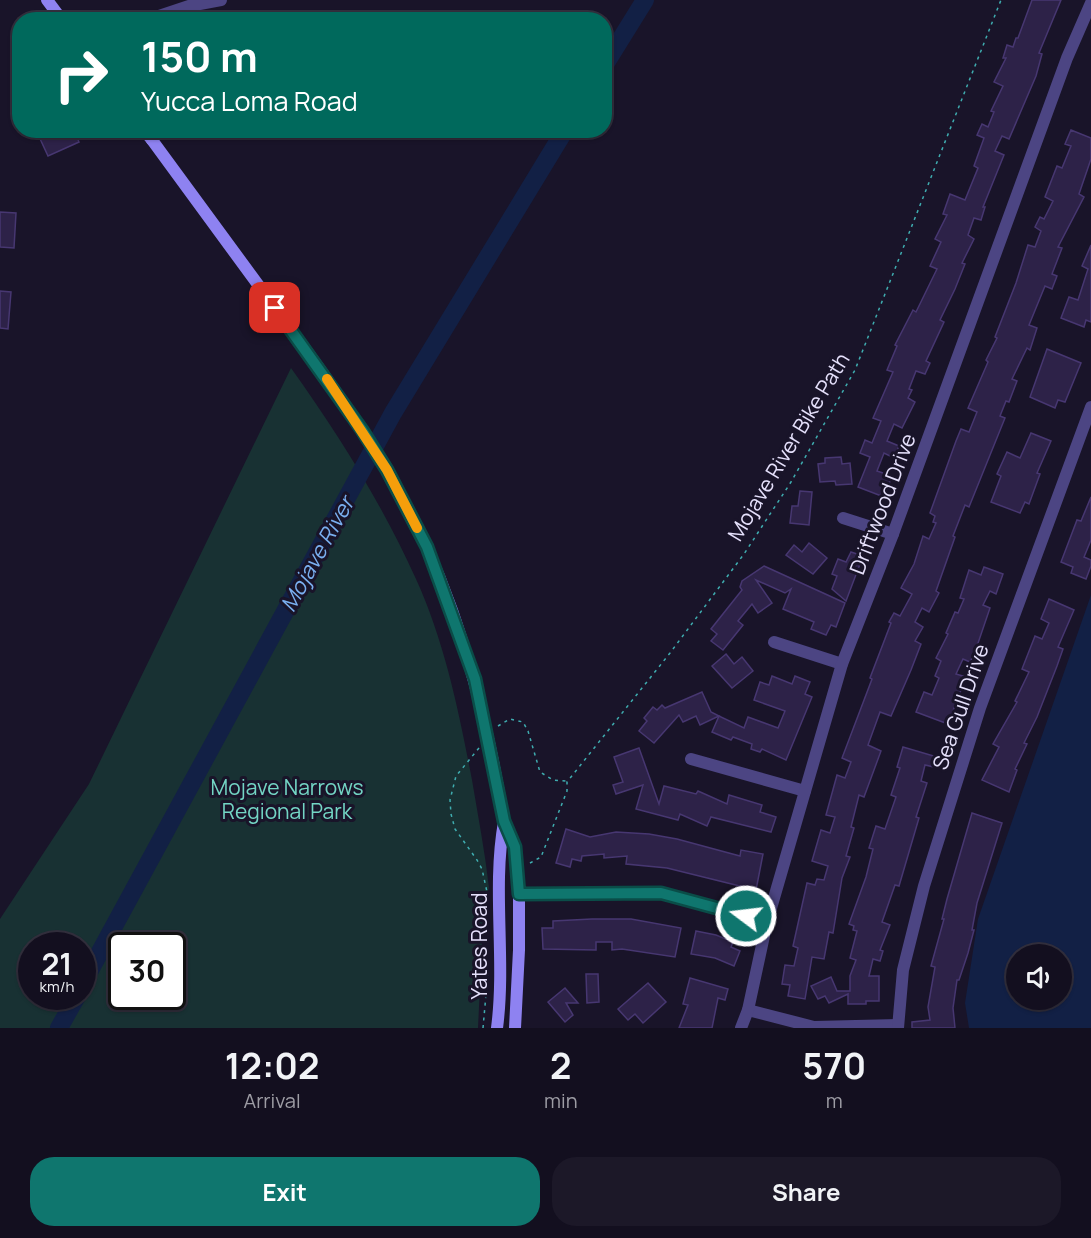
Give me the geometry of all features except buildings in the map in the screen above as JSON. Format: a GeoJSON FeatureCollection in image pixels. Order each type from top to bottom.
{"type":"FeatureCollection","features":[{"type":"Feature","properties":{"kind":"main road"},"geometry":{"type":"LineString","coordinates":[[150,138],[333,387],[374,450],[409,512],[437,574],[475,679],[504,821]]}},
{"type":"Feature","properties":{"kind":"main road","name":"Yates Road"},"geometry":{"type":"LineString","coordinates":[[497,1028],[502,956],[495,866],[504,821]]}},
{"type":"Feature","properties":{"kind":"main road","name":"Yates Road"},"geometry":{"type":"LineString","coordinates":[[504,821],[515,847],[519,894],[515,1028]]}},
{"type":"Feature","properties":{"kind":"street"},"geometry":{"type":"LineString","coordinates":[[166,12],[188,3],[221,0]]}},
{"type":"Feature","properties":{"kind":"street","name":"Driftwood Drive"},"geometry":{"type":"LineString","coordinates":[[741,1028],[748,1010],[767,922],[842,664],[893,534],[1067,58],[1091,3]]}},
{"type":"Feature","properties":{"kind":"street","name":"Sea Gull Drive"},"geometry":{"type":"LineString","coordinates":[[898,1026],[903,970],[927,875],[980,708],[1091,407]]}},
{"type":"Feature","properties":{"kind":"street"},"geometry":{"type":"LineString","coordinates":[[843,518],[893,534]]}},
{"type":"Feature","properties":{"kind":"street"},"geometry":{"type":"LineString","coordinates":[[774,642],[842,664]]}},
{"type":"Feature","properties":{"kind":"street"},"geometry":{"type":"LineString","coordinates":[[690,759],[806,791]]}},
{"type":"Feature","properties":{"kind":"street"},"geometry":{"type":"LineString","coordinates":[[519,894],[661,893],[767,922]]}},
{"type":"Feature","properties":{"kind":"street"},"geometry":{"type":"LineString","coordinates":[[748,1010],[814,1027],[898,1026]]}},
{"type":"Feature","properties":{"kind":"path","name":"Mojave River Bike Path"},"geometry":{"type":"LineString","coordinates":[[530,863],[541,857],[567,791],[567,782],[670,654],[744,554],[791,482],[855,370],[1001,0]]}},
{"type":"Feature","properties":{"kind":"path"},"geometry":{"type":"LineString","coordinates":[[482,869],[495,866]]}},
{"type":"Feature","properties":{"kind":"green space","name":"Mojave Narrows Regional Park"},"geometry":{"type":"Polygon","coordinates":[[[291,368],[343,444],[389,524],[416,579],[443,653],[467,754],[489,888],[484,903],[478,1028],[0,1028],[0,919],[89,784],[291,368]]]}},
{"type":"Feature","properties":{"kind":"water"},"geometry":{"type":"Polygon","coordinates":[[[1091,595],[1091,1028],[969,1028],[965,1003],[978,919],[1091,595]]]}},
{"type":"Feature","properties":{"kind":"waterway","name":"Mojave River"},"geometry":{"type":"LineString","coordinates":[[612,53],[645,0]]}},
{"type":"Feature","properties":{"kind":"waterway","name":"Mojave River"},"geometry":{"type":"LineString","coordinates":[[96,959],[393,413],[560,138]]}},
{"type":"Feature","properties":{"kind":"waterway","name":"Mojave River"},"geometry":{"type":"LineString","coordinates":[[59,1028],[69,1010]]}},
{"type":"Feature","properties":{"kind":"slow traffic"},"geometry":{"type":"LineString","coordinates":[[327,379],[387,470],[417,528]]}},
{"type":"Feature","properties":{"kind":"route"},"geometry":{"type":"LineString","coordinates":[[275,308],[362,430],[387,470],[427,547],[475,679],[504,821],[515,847],[519,894],[661,893],[746,916]]}}]}
